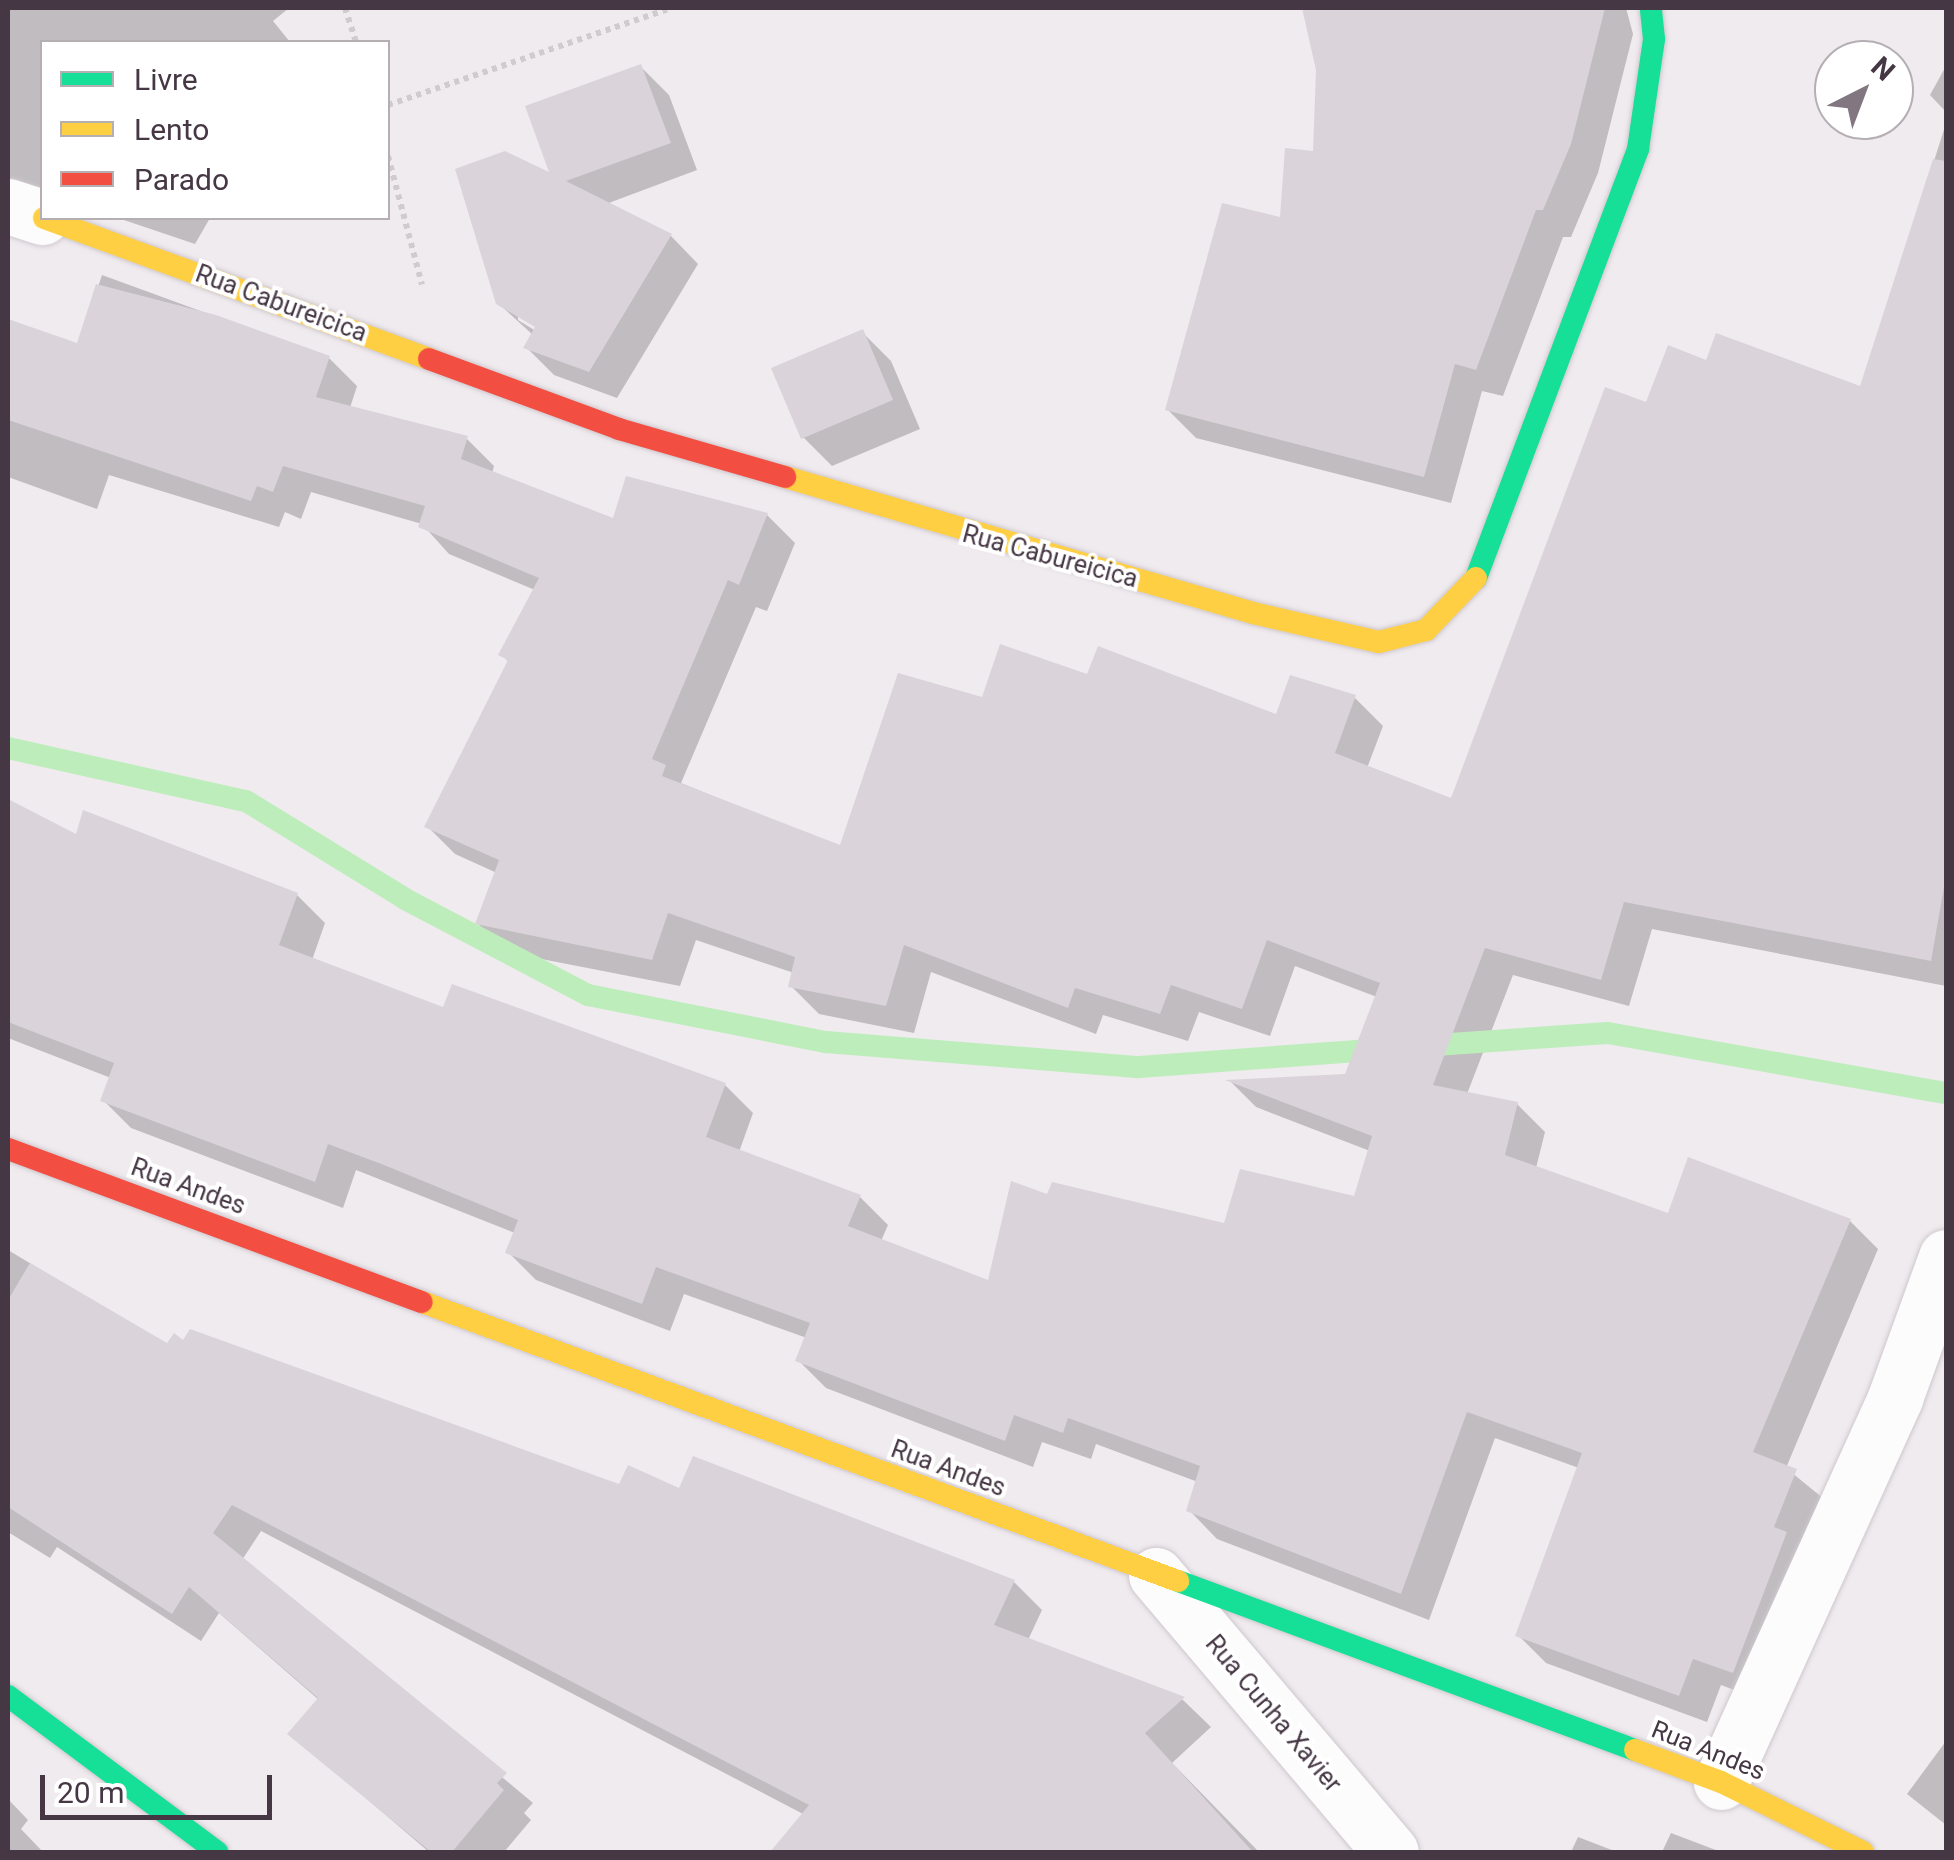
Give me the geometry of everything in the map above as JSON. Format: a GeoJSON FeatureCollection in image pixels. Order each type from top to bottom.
{"type":"FeatureCollection","features":[{"type":"Feature","properties":{"kind":"street","name":"Rua Cabureicica"},"geometry":{"type":"LineString","coordinates":[[51,220],[619,429],[885,511],[1253,613],[1379,642],[1400,640],[1436,622],[1476,578],[1638,148],[1654,39],[1651,8]]}},
{"type":"Feature","properties":{"kind":"street","name":"Rua Cabureicica"},"geometry":{"type":"LineString","coordinates":[[8,206],[40,216]]}},
{"type":"Feature","properties":{"kind":"street","name":"Rua Andes"},"geometry":{"type":"LineString","coordinates":[[8,1149],[1721,1782],[1864,1852]]}},
{"type":"Feature","properties":{"kind":"street"},"geometry":{"type":"LineString","coordinates":[[1721,1782],[1895,1398],[1946,1258]]}},
{"type":"Feature","properties":{"kind":"street","name":"Rua Cunha Xavier"},"geometry":{"type":"LineString","coordinates":[[1156,1575],[1390,1852]]}},
{"type":"Feature","properties":{"kind":"street"},"geometry":{"type":"LineString","coordinates":[[8,1696],[217,1852]]}},
{"type":"Feature","properties":{"kind":"path"},"geometry":{"type":"LineString","coordinates":[[345,8],[355,40]]}},
{"type":"Feature","properties":{"kind":"path"},"geometry":{"type":"LineString","coordinates":[[390,104],[671,8]]}},
{"type":"Feature","properties":{"kind":"path"},"geometry":{"type":"LineString","coordinates":[[390,164],[443,364]]}},
{"type":"Feature","properties":{"kind":"building"},"geometry":{"type":"Polygon","coordinates":[[[1302,8],[1605,8],[1571,144],[1543,210],[1536,210],[1476,370],[1455,364],[1424,477],[1165,410],[1222,203],[1280,217],[1285,148],[1313,151],[1316,70],[1302,8]]]}},
{"type":"Feature","properties":{"kind":"building"},"geometry":{"type":"Polygon","coordinates":[[[641,64],[671,143],[566,181],[672,234],[589,372],[523,348],[535,327],[496,304],[455,169],[505,151],[549,172],[525,106],[641,64]]]}},
{"type":"Feature","properties":{"kind":"building"},"geometry":{"type":"Polygon","coordinates":[[[1933,159],[1946,161],[1946,876],[1931,961],[1624,902],[1601,980],[1485,948],[1433,1085],[1518,1102],[1505,1155],[1668,1213],[1688,1157],[1851,1219],[1753,1452],[1797,1469],[1774,1527],[1787,1532],[1733,1673],[1693,1659],[1679,1696],[1515,1636],[1582,1453],[1467,1412],[1401,1594],[1186,1511],[1200,1466],[1068,1418],[1063,1433],[1014,1415],[1005,1441],[795,1361],[810,1323],[656,1267],[642,1304],[505,1253],[518,1220],[328,1144],[315,1182],[100,1101],[114,1063],[8,1022],[8,799],[76,834],[83,810],[298,893],[279,945],[443,1007],[452,984],[726,1083],[706,1137],[861,1195],[848,1226],[988,1280],[1011,1181],[1047,1194],[1052,1182],[1224,1223],[1240,1169],[1354,1196],[1372,1136],[1225,1080],[1345,1074],[1380,983],[1267,940],[1242,1009],[1171,985],[1160,1014],[1075,988],[1068,1008],[904,945],[886,1006],[788,987],[795,957],[668,913],[652,960],[475,924],[499,860],[424,827],[508,660],[498,655],[539,578],[418,527],[425,506],[283,466],[273,492],[257,486],[251,501],[8,420],[8,319],[77,343],[96,284],[216,315],[330,356],[316,397],[468,436],[461,459],[613,518],[626,476],[768,513],[739,585],[728,580],[652,759],[666,765],[662,776],[840,845],[898,673],[982,697],[1000,644],[1087,674],[1098,646],[1276,714],[1290,675],[1356,695],[1335,753],[1451,798],[1605,387],[1646,402],[1668,345],[1706,360],[1716,333],[1860,386],[1933,159]]]}},
{"type":"Feature","properties":{"kind":"building"},"geometry":{"type":"Polygon","coordinates":[[[863,329],[893,400],[801,439],[771,368],[863,329]]]}},
{"type":"Feature","properties":{"kind":"building"},"geometry":{"type":"Polygon","coordinates":[[[30,1263],[167,1343],[174,1333],[183,1340],[190,1329],[619,1484],[628,1465],[679,1488],[693,1456],[1015,1580],[994,1625],[1185,1697],[1145,1733],[1253,1852],[770,1852],[809,1805],[232,1505],[213,1533],[507,1773],[497,1783],[504,1790],[452,1852],[431,1852],[287,1734],[318,1698],[189,1587],[172,1614],[8,1507],[8,1300],[30,1263]]]}},
{"type":"Feature","properties":{"kind":"waterway"},"geometry":{"type":"LineString","coordinates":[[8,748],[246,801],[405,899],[588,995],[826,1042],[1139,1067],[1384,1049]]}},
{"type":"Feature","properties":{"kind":"waterway"},"geometry":{"type":"LineString","coordinates":[[1421,1046],[1608,1033],[1946,1093]]}},
{"type":"Feature","properties":{"kind":"traffic: fast"},"geometry":{"type":"LineString","coordinates":[[1476,578],[1638,149],[1654,39],[1651,8]]}},
{"type":"Feature","properties":{"kind":"traffic: fast"},"geometry":{"type":"LineString","coordinates":[[1178,1581],[1635,1750]]}},
{"type":"Feature","properties":{"kind":"traffic: fast"},"geometry":{"type":"LineString","coordinates":[[8,1696],[217,1852]]}},
{"type":"Feature","properties":{"kind":"traffic: slow"},"geometry":{"type":"LineString","coordinates":[[49,220],[429,359]]}},
{"type":"Feature","properties":{"kind":"traffic: slow"},"geometry":{"type":"LineString","coordinates":[[785,477],[1253,613],[1379,642],[1426,630],[1476,578]]}},
{"type":"Feature","properties":{"kind":"traffic: slow"},"geometry":{"type":"LineString","coordinates":[[422,1302],[1178,1581]]}},
{"type":"Feature","properties":{"kind":"traffic: slow"},"geometry":{"type":"LineString","coordinates":[[1635,1750],[1721,1782],[1863,1852]]}},
{"type":"Feature","properties":{"kind":"traffic: jam"},"geometry":{"type":"LineString","coordinates":[[429,359],[619,429],[785,477]]}},
{"type":"Feature","properties":{"kind":"traffic: jam"},"geometry":{"type":"LineString","coordinates":[[8,1149],[422,1302]]}}]}
